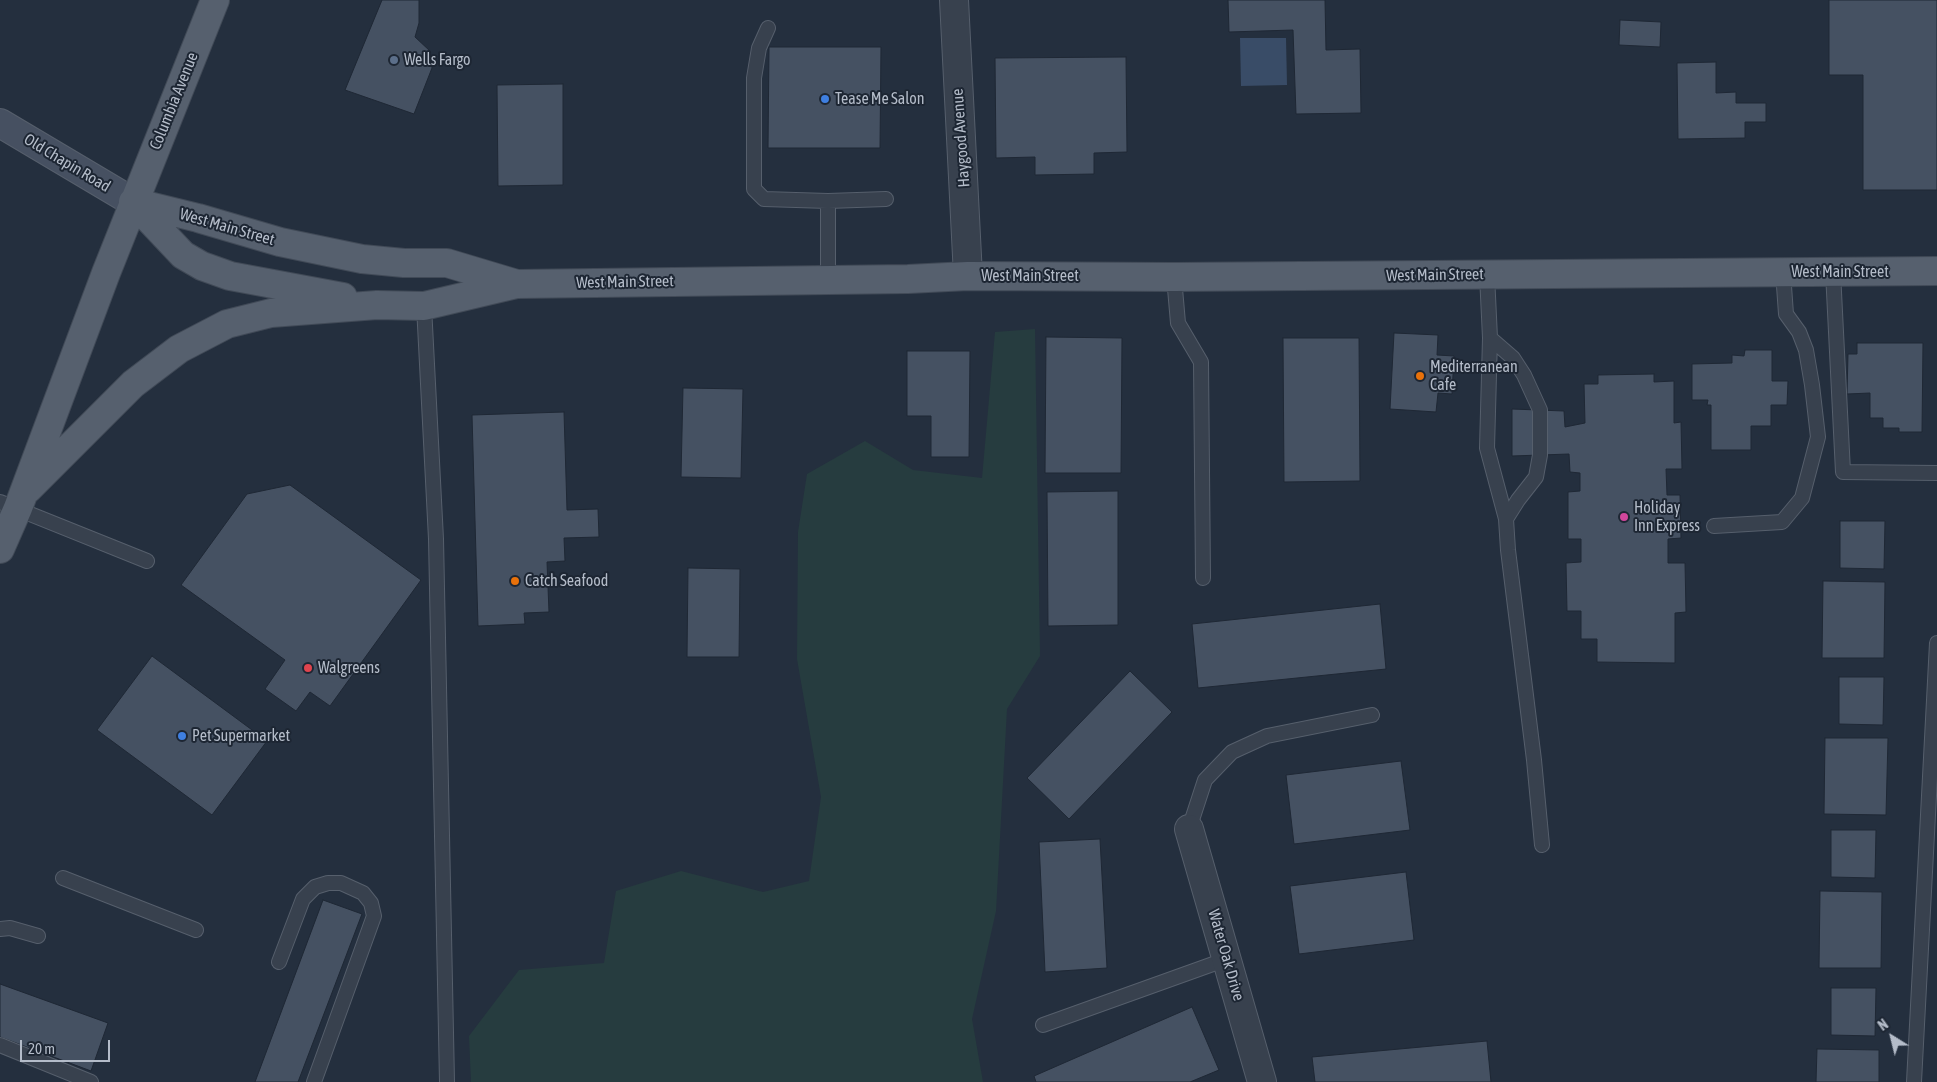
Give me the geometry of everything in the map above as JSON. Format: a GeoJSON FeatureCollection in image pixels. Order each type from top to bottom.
{"type":"FeatureCollection","features":[{"type":"Feature","properties":{"kind":"main road","name":"Columbia Avenue"},"geometry":{"type":"LineString","coordinates":[[134,202],[214,0]]}},
{"type":"Feature","properties":{"kind":"main road","name":"West Main Street"},"geometry":{"type":"LineString","coordinates":[[134,202],[280,242],[362,259],[404,263],[448,263],[517,284],[908,279],[968,276],[1174,277],[1937,271]]}},
{"type":"Feature","properties":{"kind":"main road","name":"West Main Street"},"geometry":{"type":"LineString","coordinates":[[134,202],[184,255],[202,266],[230,276],[377,305]]}},
{"type":"Feature","properties":{"kind":"main road"},"geometry":{"type":"LineString","coordinates":[[0,548],[13,502],[134,202]]}},
{"type":"Feature","properties":{"kind":"main road"},"geometry":{"type":"LineString","coordinates":[[13,502],[133,384],[178,348],[227,324],[272,313],[377,305],[424,306],[517,284]]}},
{"type":"Feature","properties":{"kind":"street","name":"Haygood Avenue"},"geometry":{"type":"LineString","coordinates":[[954,0],[968,276]]}},
{"type":"Feature","properties":{"kind":"street","name":"Old Chapin Road"},"geometry":{"type":"LineString","coordinates":[[0,123],[134,202]]}},
{"type":"Feature","properties":{"kind":"street","name":"Water Oak Drive"},"geometry":{"type":"LineString","coordinates":[[1189,828],[1262,1082]]}},
{"type":"Feature","properties":{"kind":"lane"},"geometry":{"type":"LineString","coordinates":[[768,28],[759,48],[754,78],[754,189],[764,198],[828,201],[886,199]]}},
{"type":"Feature","properties":{"kind":"lane"},"geometry":{"type":"LineString","coordinates":[[828,201],[828,280]]}},
{"type":"Feature","properties":{"kind":"lane"},"geometry":{"type":"LineString","coordinates":[[1714,526],[1782,522],[1802,498],[1818,437],[1806,350],[1798,332],[1786,314],[1783,272]]}},
{"type":"Feature","properties":{"kind":"lane"},"geometry":{"type":"LineString","coordinates":[[1832,272],[1843,472],[1937,472]]}},
{"type":"Feature","properties":{"kind":"lane"},"geometry":{"type":"LineString","coordinates":[[1487,274],[1490,338],[1487,448],[1506,519],[1542,845]]}},
{"type":"Feature","properties":{"kind":"lane"},"geometry":{"type":"LineString","coordinates":[[1174,277],[1178,323],[1201,362],[1203,578]]}},
{"type":"Feature","properties":{"kind":"lane"},"geometry":{"type":"LineString","coordinates":[[424,306],[436,539],[447,1082]]}},
{"type":"Feature","properties":{"kind":"lane"},"geometry":{"type":"LineString","coordinates":[[1490,338],[1513,358],[1540,410],[1540,455],[1536,477],[1506,519]]}},
{"type":"Feature","properties":{"kind":"lane"},"geometry":{"type":"LineString","coordinates":[[13,502],[147,560]]}},
{"type":"Feature","properties":{"kind":"lane"},"geometry":{"type":"LineString","coordinates":[[1914,1082],[1937,643]]}},
{"type":"Feature","properties":{"kind":"lane"},"geometry":{"type":"LineString","coordinates":[[1189,828],[1205,780],[1232,752],[1267,736],[1372,715]]}},
{"type":"Feature","properties":{"kind":"lane"},"geometry":{"type":"LineString","coordinates":[[63,878],[196,930]]}},
{"type":"Feature","properties":{"kind":"lane"},"geometry":{"type":"LineString","coordinates":[[279,962],[302,898],[315,887],[328,883],[341,883],[363,893],[371,903],[374,916],[314,1082]]}},
{"type":"Feature","properties":{"kind":"lane"},"geometry":{"type":"LineString","coordinates":[[0,928],[10,928],[38,936]]}},
{"type":"Feature","properties":{"kind":"lane"},"geometry":{"type":"LineString","coordinates":[[1043,1025],[1227,959]]}},
{"type":"Feature","properties":{"kind":"lane"},"geometry":{"type":"LineString","coordinates":[[0,1045],[91,1082]]}},
{"type":"Feature","properties":{"kind":"green space"},"geometry":{"type":"Polygon","coordinates":[[[1035,329],[1040,656],[1007,709],[996,911],[972,1019],[983,1082],[471,1082],[469,1036],[519,970],[604,963],[616,891],[681,871],[763,892],[809,881],[821,797],[797,659],[798,532],[807,474],[865,441],[913,470],[982,478],[995,332],[1035,329]]]}},
{"type":"Feature","properties":{"kind":"water"},"geometry":{"type":"Polygon","coordinates":[[[1240,38],[1286,38],[1287,85],[1241,86],[1240,38]]]}},
{"type":"Feature","properties":{"kind":"building","name":"Wells Fargo"},"geometry":{"type":"Polygon","coordinates":[[[382,0],[419,0],[419,23],[415,37],[430,51],[432,68],[414,114],[345,90],[382,0]]]}},
{"type":"Feature","properties":{"kind":"building"},"geometry":{"type":"Polygon","coordinates":[[[1228,0],[1325,0],[1326,50],[1360,49],[1361,113],[1296,114],[1293,30],[1229,32],[1228,0]]]}},
{"type":"Feature","properties":{"kind":"building"},"geometry":{"type":"Polygon","coordinates":[[[1829,0],[1937,0],[1937,190],[1863,190],[1863,75],[1829,75],[1829,0]]]}},
{"type":"Feature","properties":{"kind":"building"},"geometry":{"type":"Polygon","coordinates":[[[1620,20],[1661,22],[1660,47],[1619,45],[1620,20]]]}},
{"type":"Feature","properties":{"kind":"building"},"geometry":{"type":"Polygon","coordinates":[[[769,47],[881,47],[880,148],[768,148],[769,47]]]}},
{"type":"Feature","properties":{"kind":"building"},"geometry":{"type":"Polygon","coordinates":[[[1126,57],[1127,152],[1094,153],[1094,174],[1035,175],[1035,157],[996,158],[995,58],[1126,57]]]}},
{"type":"Feature","properties":{"kind":"building"},"geometry":{"type":"Polygon","coordinates":[[[1716,62],[1716,93],[1736,92],[1736,103],[1766,103],[1766,122],[1745,122],[1745,138],[1678,139],[1677,63],[1716,62]]]}},
{"type":"Feature","properties":{"kind":"building"},"geometry":{"type":"Polygon","coordinates":[[[563,84],[563,185],[498,186],[497,85],[563,84]]]}},
{"type":"Feature","properties":{"kind":"building"},"geometry":{"type":"Polygon","coordinates":[[[1394,333],[1438,335],[1437,355],[1454,356],[1452,394],[1438,393],[1436,412],[1390,409],[1394,333]]]}},
{"type":"Feature","properties":{"kind":"building"},"geometry":{"type":"Polygon","coordinates":[[[1046,337],[1122,338],[1121,473],[1045,473],[1046,337]]]}},
{"type":"Feature","properties":{"kind":"building"},"geometry":{"type":"Polygon","coordinates":[[[1283,338],[1359,338],[1360,481],[1284,482],[1283,338]]]}},
{"type":"Feature","properties":{"kind":"building"},"geometry":{"type":"Polygon","coordinates":[[[1857,343],[1923,343],[1922,432],[1899,432],[1899,428],[1883,428],[1883,418],[1870,418],[1870,393],[1847,394],[1848,354],[1857,354],[1857,343]]]}},
{"type":"Feature","properties":{"kind":"building"},"geometry":{"type":"Polygon","coordinates":[[[1745,350],[1772,350],[1772,381],[1788,381],[1787,405],[1771,405],[1771,426],[1751,426],[1751,450],[1711,450],[1711,405],[1707,405],[1708,400],[1692,400],[1692,364],[1732,363],[1732,355],[1744,356],[1745,350]]]}},
{"type":"Feature","properties":{"kind":"building"},"geometry":{"type":"Polygon","coordinates":[[[907,351],[970,351],[969,457],[931,457],[931,416],[907,416],[907,351]]]}},
{"type":"Feature","properties":{"kind":"building","name":"Holiday Inn Express"},"geometry":{"type":"Polygon","coordinates":[[[1654,374],[1654,382],[1674,381],[1674,423],[1681,422],[1682,469],[1666,469],[1667,495],[1680,495],[1681,538],[1668,539],[1668,563],[1685,563],[1686,612],[1675,613],[1675,663],[1597,662],[1597,639],[1581,639],[1581,611],[1567,611],[1566,563],[1581,562],[1581,539],[1568,539],[1568,492],[1580,491],[1580,473],[1570,472],[1569,454],[1512,456],[1512,409],[1564,411],[1565,427],[1585,423],[1584,384],[1598,384],[1598,375],[1654,374]]]}},
{"type":"Feature","properties":{"kind":"building"},"geometry":{"type":"Polygon","coordinates":[[[683,388],[743,389],[741,478],[681,477],[683,388]]]}},
{"type":"Feature","properties":{"kind":"building"},"geometry":{"type":"Polygon","coordinates":[[[564,412],[567,510],[598,509],[599,537],[564,538],[565,561],[547,562],[549,612],[524,613],[525,624],[478,626],[472,415],[564,412]]]}},
{"type":"Feature","properties":{"kind":"building","name":"Walgreens"},"geometry":{"type":"Polygon","coordinates":[[[290,485],[421,580],[330,706],[310,692],[296,711],[265,689],[285,660],[181,585],[247,494],[290,485]]]}},
{"type":"Feature","properties":{"kind":"building"},"geometry":{"type":"Polygon","coordinates":[[[1118,491],[1118,625],[1048,626],[1047,492],[1118,491]]]}},
{"type":"Feature","properties":{"kind":"building"},"geometry":{"type":"Polygon","coordinates":[[[1840,521],[1885,521],[1884,569],[1840,568],[1840,521]]]}},
{"type":"Feature","properties":{"kind":"building"},"geometry":{"type":"Polygon","coordinates":[[[688,568],[740,569],[739,657],[687,657],[688,568]]]}},
{"type":"Feature","properties":{"kind":"building"},"geometry":{"type":"Polygon","coordinates":[[[1823,581],[1885,582],[1884,658],[1822,658],[1823,581]]]}},
{"type":"Feature","properties":{"kind":"building"},"geometry":{"type":"Polygon","coordinates":[[[1380,604],[1386,669],[1198,688],[1192,624],[1380,604]]]}},
{"type":"Feature","properties":{"kind":"building","name":"Pet Supermarket"},"geometry":{"type":"Polygon","coordinates":[[[152,656],[267,741],[212,815],[97,730],[152,656]]]}},
{"type":"Feature","properties":{"kind":"building"},"geometry":{"type":"Polygon","coordinates":[[[1130,671],[1172,712],[1069,819],[1027,778],[1130,671]]]}},
{"type":"Feature","properties":{"kind":"building"},"geometry":{"type":"Polygon","coordinates":[[[1839,677],[1884,677],[1883,725],[1839,724],[1839,677]]]}},
{"type":"Feature","properties":{"kind":"building"},"geometry":{"type":"Polygon","coordinates":[[[1825,738],[1888,738],[1886,815],[1824,814],[1825,738]]]}},
{"type":"Feature","properties":{"kind":"building"},"geometry":{"type":"Polygon","coordinates":[[[1401,761],[1410,830],[1294,844],[1286,775],[1401,761]]]}},
{"type":"Feature","properties":{"kind":"building"},"geometry":{"type":"Polygon","coordinates":[[[1831,830],[1876,830],[1875,878],[1831,877],[1831,830]]]}},
{"type":"Feature","properties":{"kind":"building"},"geometry":{"type":"Polygon","coordinates":[[[1100,839],[1107,968],[1045,972],[1039,842],[1100,839]]]}},
{"type":"Feature","properties":{"kind":"building"},"geometry":{"type":"Polygon","coordinates":[[[1406,872],[1414,940],[1299,954],[1290,886],[1406,872]]]}},
{"type":"Feature","properties":{"kind":"building"},"geometry":{"type":"Polygon","coordinates":[[[1820,891],[1882,892],[1881,968],[1819,968],[1820,891]]]}},
{"type":"Feature","properties":{"kind":"building"},"geometry":{"type":"Polygon","coordinates":[[[323,900],[362,914],[298,1082],[255,1082],[323,900]]]}},
{"type":"Feature","properties":{"kind":"building"},"geometry":{"type":"Polygon","coordinates":[[[0,984],[108,1023],[91,1071],[0,1037],[0,984]]]}},
{"type":"Feature","properties":{"kind":"building"},"geometry":{"type":"Polygon","coordinates":[[[1831,988],[1876,988],[1875,1036],[1831,1035],[1831,988]]]}},
{"type":"Feature","properties":{"kind":"building"},"geometry":{"type":"Polygon","coordinates":[[[1192,1007],[1219,1070],[1190,1082],[1036,1082],[1034,1076],[1192,1007]]]}},
{"type":"Feature","properties":{"kind":"building"},"geometry":{"type":"Polygon","coordinates":[[[1487,1041],[1491,1082],[1315,1082],[1312,1057],[1487,1041]]]}},
{"type":"Feature","properties":{"kind":"building"},"geometry":{"type":"Polygon","coordinates":[[[1817,1049],[1879,1050],[1879,1082],[1816,1082],[1817,1049]]]}},
{"type":"Feature","properties":{"kind":"place","name":"Wells Fargo"},"geometry":{"type":"Point","coordinates":[394,60]}},
{"type":"Feature","properties":{"kind":"place","name":"Tease Me Salon"},"geometry":{"type":"Point","coordinates":[825,99]}},
{"type":"Feature","properties":{"kind":"place","name":"Mediterranean Cafe"},"geometry":{"type":"Point","coordinates":[1420,376]}},
{"type":"Feature","properties":{"kind":"place","name":"Holiday Inn Express"},"geometry":{"type":"Point","coordinates":[1624,517]}},
{"type":"Feature","properties":{"kind":"place","name":"Catch Seafood"},"geometry":{"type":"Point","coordinates":[515,581]}},
{"type":"Feature","properties":{"kind":"place","name":"Walgreens"},"geometry":{"type":"Point","coordinates":[308,668]}},
{"type":"Feature","properties":{"kind":"place","name":"Pet Supermarket"},"geometry":{"type":"Point","coordinates":[182,736]}}]}
